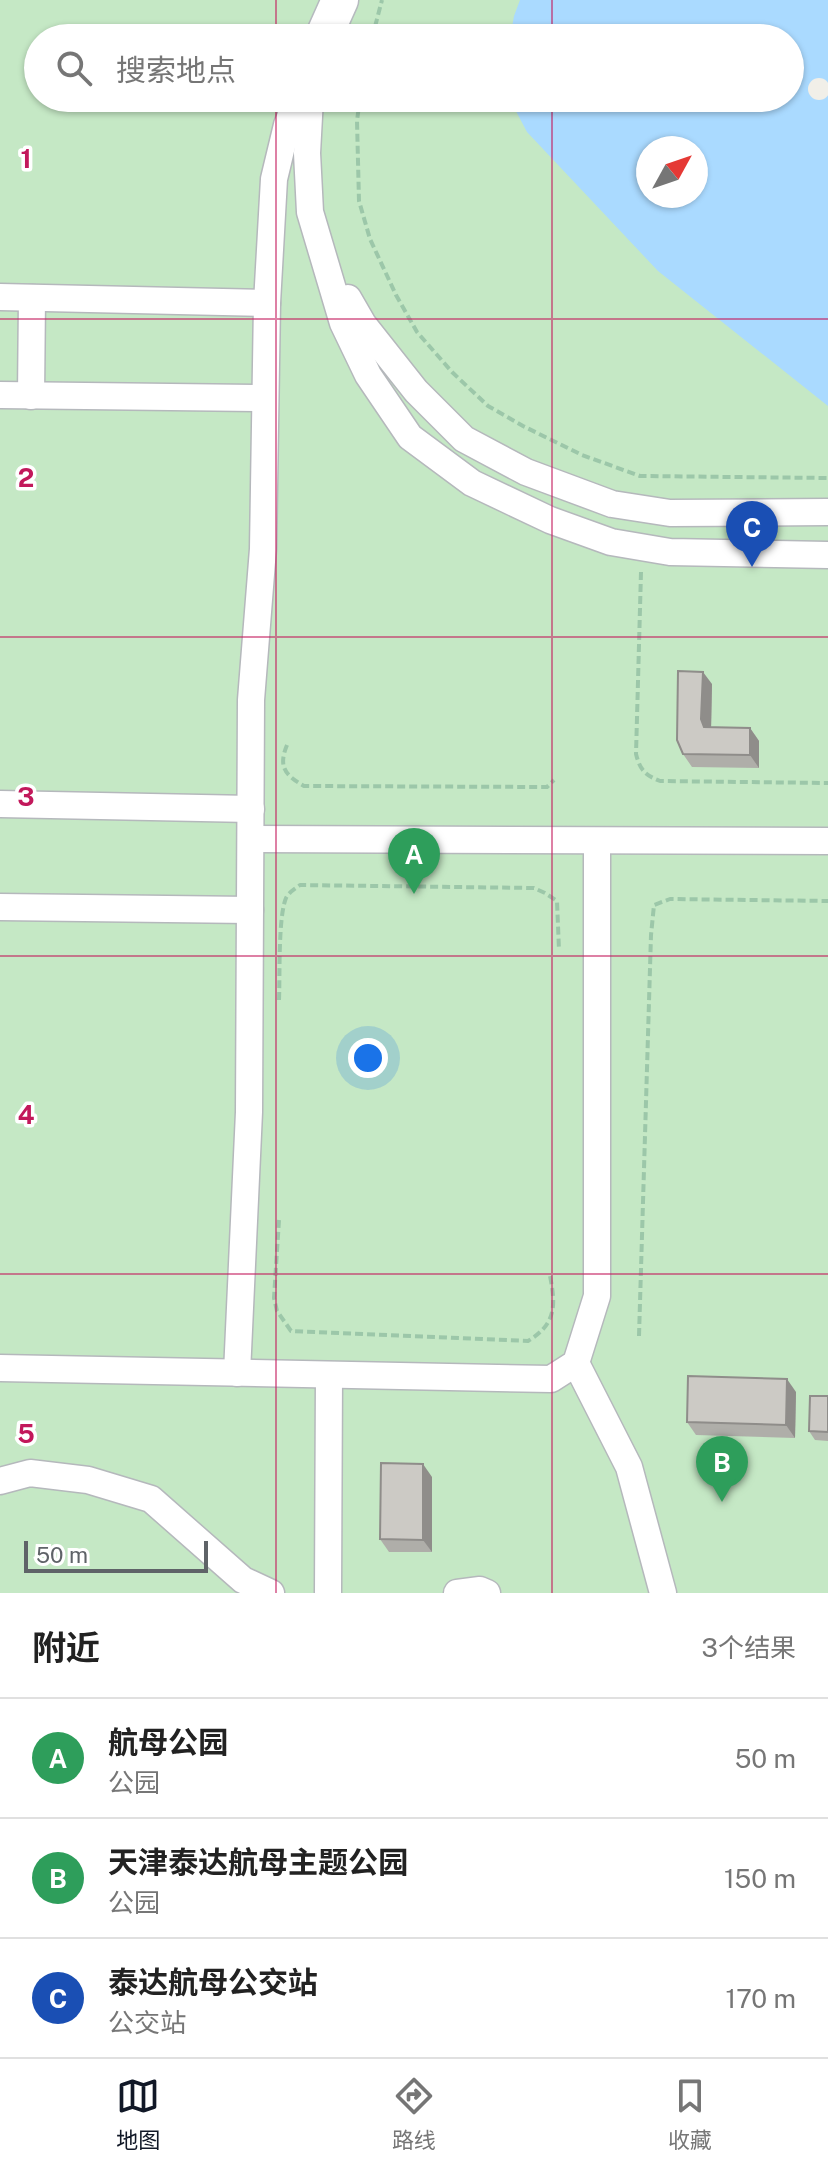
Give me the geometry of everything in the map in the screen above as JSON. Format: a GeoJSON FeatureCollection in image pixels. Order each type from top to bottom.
{"type":"FeatureCollection","features":[{"type":"Feature","properties":{"kind":"main road"},"geometry":{"type":"LineString","coordinates":[[329,24],[340,0]]}},
{"type":"Feature","properties":{"kind":"street"},"geometry":{"type":"LineString","coordinates":[[237,1373],[249,1112],[251,700],[263,549],[267,303],[274,179],[292,112]]}},
{"type":"Feature","properties":{"kind":"street"},"geometry":{"type":"LineString","coordinates":[[309,112],[307,153],[310,212],[343,323],[368,375],[410,437],[472,483],[550,520],[611,542],[670,552],[828,555]]}},
{"type":"Feature","properties":{"kind":"street"},"geometry":{"type":"LineString","coordinates":[[325,261],[363,324],[416,391],[464,439],[526,472],[612,504],[670,513],[828,512]]}},
{"type":"Feature","properties":{"kind":"street"},"geometry":{"type":"LineString","coordinates":[[0,297],[267,303]]}},
{"type":"Feature","properties":{"kind":"street"},"geometry":{"type":"LineString","coordinates":[[31,396],[32,298]]}},
{"type":"Feature","properties":{"kind":"street"},"geometry":{"type":"LineString","coordinates":[[0,395],[265,398]]}},
{"type":"Feature","properties":{"kind":"street"},"geometry":{"type":"LineString","coordinates":[[0,804],[251,809]]}},
{"type":"Feature","properties":{"kind":"street"},"geometry":{"type":"LineString","coordinates":[[251,839],[828,841]]}},
{"type":"Feature","properties":{"kind":"street"},"geometry":{"type":"LineString","coordinates":[[0,1368],[551,1379],[576,1363],[597,1296],[597,841]]}},
{"type":"Feature","properties":{"kind":"street"},"geometry":{"type":"LineString","coordinates":[[0,907],[250,910]]}},
{"type":"Feature","properties":{"kind":"street"},"geometry":{"type":"LineString","coordinates":[[576,1363],[629,1467],[663,1593]]}},
{"type":"Feature","properties":{"kind":"street"},"geometry":{"type":"LineString","coordinates":[[328,1593],[329,1375]]}},
{"type":"Feature","properties":{"kind":"street"},"geometry":{"type":"LineString","coordinates":[[0,1481],[30,1473],[88,1480],[151,1499],[243,1580],[271,1593]]}},
{"type":"Feature","properties":{"kind":"street"},"geometry":{"type":"LineString","coordinates":[[457,1593],[480,1590],[487,1593]]}},
{"type":"Feature","properties":{"kind":"path"},"geometry":{"type":"LineString","coordinates":[[376,24],[382,0]]}},
{"type":"Feature","properties":{"kind":"path"},"geometry":{"type":"LineString","coordinates":[[358,112],[359,201],[370,239],[417,332],[452,372],[488,406],[582,455],[640,476],[828,478]]}},
{"type":"Feature","properties":{"kind":"path"},"geometry":{"type":"LineString","coordinates":[[641,568],[636,754],[640,768],[660,781],[828,783]]}},
{"type":"Feature","properties":{"kind":"path"},"geometry":{"type":"LineString","coordinates":[[287,745],[282,758],[286,771],[289,777],[304,786],[547,787],[554,780]]}},
{"type":"Feature","properties":{"kind":"path"},"geometry":{"type":"LineString","coordinates":[[279,1000],[282,914],[286,898],[300,885],[534,888],[557,901],[559,950]]}},
{"type":"Feature","properties":{"kind":"path"},"geometry":{"type":"LineString","coordinates":[[639,1336],[654,905],[670,899],[828,901]]}},
{"type":"Feature","properties":{"kind":"path"},"geometry":{"type":"LineString","coordinates":[[279,1220],[274,1298],[277,1311],[291,1331],[528,1341],[546,1328],[553,1313],[550,1276]]}},
{"type":"Feature","properties":{"kind":"green space"},"geometry":{"type":"Polygon","coordinates":[[[0,0],[828,0],[828,1593],[0,1593],[0,0]]]}},
{"type":"Feature","properties":{"kind":"water"},"geometry":{"type":"Polygon","coordinates":[[[520,0],[828,0],[828,406],[658,271],[527,132],[516,112],[804,112],[804,24],[513,24],[520,0]]]}},
{"type":"Feature","properties":{"kind":"pier"},"geometry":{"type":"Polygon","coordinates":[[[819,78],[827,81],[827,97],[819,100],[811,97],[808,89],[811,81],[819,78]]]}},
{"type":"Feature","properties":{"kind":"building"},"geometry":{"type":"Polygon","coordinates":[[[678,671],[703,672],[701,719],[704,727],[750,728],[750,755],[683,754],[677,740],[678,671]]]}},
{"type":"Feature","properties":{"kind":"building"},"geometry":{"type":"Polygon","coordinates":[[[688,1376],[787,1379],[786,1425],[687,1422],[688,1376]]]}},
{"type":"Feature","properties":{"kind":"building"},"geometry":{"type":"Polygon","coordinates":[[[810,1396],[828,1396],[828,1432],[809,1431],[810,1396]]]}},
{"type":"Feature","properties":{"kind":"building"},"geometry":{"type":"Polygon","coordinates":[[[381,1463],[423,1464],[423,1540],[380,1539],[381,1463]]]}},
{"type":"Feature","properties":{"kind":"place","name":"泰达航母公交站"},"geometry":{"type":"Point","coordinates":[752,567]}},
{"type":"Feature","properties":{"kind":"place","name":"航母公园"},"geometry":{"type":"Point","coordinates":[414,894]}},
{"type":"Feature","properties":{"kind":"place","name":"天津泰达航母主题公园"},"geometry":{"type":"Point","coordinates":[722,1502]}}]}
